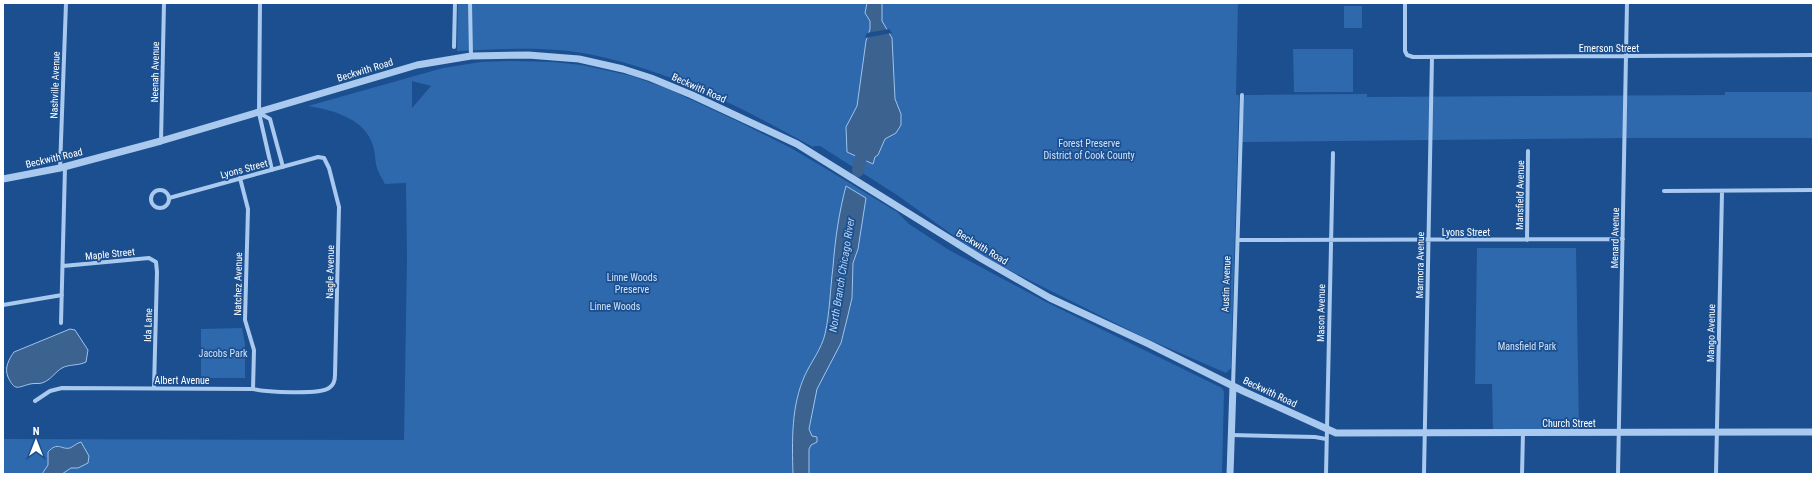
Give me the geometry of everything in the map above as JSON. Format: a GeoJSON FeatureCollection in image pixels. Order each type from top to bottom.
{"type":"FeatureCollection","features":[{"type":"Feature","properties":{"kind":"street","name":"Nashville Avenue"},"geometry":{"type":"LineString","coordinates":[[61,323],[64,266],[63,168],[66,3]]}},
{"type":"Feature","properties":{"kind":"street","name":"Neenah Avenue"},"geometry":{"type":"LineString","coordinates":[[161,141],[164,3]]}},
{"type":"Feature","properties":{"kind":"street"},"geometry":{"type":"LineString","coordinates":[[260,3],[259,113],[272,170]]}},
{"type":"Feature","properties":{"kind":"street"},"geometry":{"type":"LineString","coordinates":[[454,47],[455,3]]}},
{"type":"Feature","properties":{"kind":"street"},"geometry":{"type":"LineString","coordinates":[[470,3],[471,56]]}},
{"type":"Feature","properties":{"kind":"street","name":"Emerson Street"},"geometry":{"type":"LineString","coordinates":[[1405,3],[1405,51],[1407,55],[1412,57],[1813,55]]}},
{"type":"Feature","properties":{"kind":"street","name":"Menard Avenue"},"geometry":{"type":"LineString","coordinates":[[1618,474],[1627,3]]}},
{"type":"Feature","properties":{"kind":"street","name":"Beckwith Road"},"geometry":{"type":"LineString","coordinates":[[3,179],[63,168],[259,113],[417,65],[471,56],[557,56],[593,62],[623,69],[692,95],[797,144],[982,259],[1050,298],[1326,429]]}},
{"type":"Feature","properties":{"kind":"street","name":"Marmora Avenue"},"geometry":{"type":"LineString","coordinates":[[1424,474],[1432,57]]}},
{"type":"Feature","properties":{"kind":"street","name":"Austin Avenue"},"geometry":{"type":"LineString","coordinates":[[1230,474],[1242,95]]}},
{"type":"Feature","properties":{"kind":"street"},"geometry":{"type":"LineString","coordinates":[[259,113],[270,118],[283,166]]}},
{"type":"Feature","properties":{"kind":"street","name":"Mansfield Avenue"},"geometry":{"type":"LineString","coordinates":[[1527,240],[1528,151]]}},
{"type":"Feature","properties":{"kind":"street","name":"Mason Avenue"},"geometry":{"type":"LineString","coordinates":[[1326,474],[1334,153]]}},
{"type":"Feature","properties":{"kind":"street","name":"Lyons Street"},"geometry":{"type":"LineString","coordinates":[[169,198],[283,166],[318,157],[324,158]]}},
{"type":"Feature","properties":{"kind":"street","name":"Nagle Avenue"},"geometry":{"type":"LineString","coordinates":[[324,158],[329,168],[339,207],[336,375],[330,388]]}},
{"type":"Feature","properties":{"kind":"street","name":"Natchez Avenue"},"geometry":{"type":"LineString","coordinates":[[240,178],[248,209],[245,320],[254,350],[253,389]]}},
{"type":"Feature","properties":{"kind":"street","name":"Lyons Street"},"geometry":{"type":"LineString","coordinates":[[157,190],[164,191],[169,198],[168,204],[160,209],[152,205],[150,200],[152,194],[157,190]]}},
{"type":"Feature","properties":{"kind":"street"},"geometry":{"type":"LineString","coordinates":[[1664,191],[1722,192],[1813,190]]}},
{"type":"Feature","properties":{"kind":"street","name":"Mango Avenue"},"geometry":{"type":"LineString","coordinates":[[1716,474],[1722,192]]}},
{"type":"Feature","properties":{"kind":"street","name":"Lyons Street"},"geometry":{"type":"LineString","coordinates":[[1238,240],[1623,239]]}},
{"type":"Feature","properties":{"kind":"street","name":"Maple Street"},"geometry":{"type":"LineString","coordinates":[[64,266],[149,258],[156,262]]}},
{"type":"Feature","properties":{"kind":"street","name":"Ida Lane"},"geometry":{"type":"LineString","coordinates":[[154,388],[156,262]]}},
{"type":"Feature","properties":{"kind":"street"},"geometry":{"type":"LineString","coordinates":[[3,305],[62,295]]}},
{"type":"Feature","properties":{"kind":"street","name":"Albert Avenue"},"geometry":{"type":"LineString","coordinates":[[35,401],[50,392],[62,388],[253,389],[266,392],[319,392],[330,388]]}},
{"type":"Feature","properties":{"kind":"street","name":"Church Street"},"geometry":{"type":"LineString","coordinates":[[1326,429],[1336,433],[1813,432]]}},
{"type":"Feature","properties":{"kind":"street"},"geometry":{"type":"LineString","coordinates":[[1522,474],[1523,433]]}},
{"type":"Feature","properties":{"kind":"street"},"geometry":{"type":"LineString","coordinates":[[1231,435],[1315,437],[1326,439]]}},
{"type":"Feature","properties":{"kind":"green space","name":"Forest Preserve District of Cook County"},"geometry":{"type":"Polygon","coordinates":[[[458,3],[1238,3],[1236,95],[1239,95],[1231,368],[1226,373],[1143,337],[997,264],[968,246],[897,195],[820,146],[813,147],[734,105],[679,81],[622,62],[576,52],[542,49],[457,51],[458,3]]]}},
{"type":"Feature","properties":{"kind":"green space"},"geometry":{"type":"Polygon","coordinates":[[[1344,6],[1362,6],[1362,28],[1344,28],[1344,6]]]}},
{"type":"Feature","properties":{"kind":"green space"},"geometry":{"type":"Polygon","coordinates":[[[1293,49],[1353,49],[1353,92],[1294,92],[1293,49]]]}},
{"type":"Feature","properties":{"kind":"green space","name":"Linne Woods Preserve"},"geometry":{"type":"Polygon","coordinates":[[[481,62],[553,62],[582,65],[632,76],[668,89],[791,148],[897,212],[909,224],[949,250],[1048,303],[1222,388],[1224,392],[1222,474],[3,474],[3,439],[404,440],[407,257],[406,183],[385,184],[377,169],[374,148],[369,137],[356,123],[338,113],[308,106],[443,68],[481,62]],[[412,81],[412,108],[431,86],[412,81]]]}},
{"type":"Feature","properties":{"kind":"green space"},"geometry":{"type":"Polygon","coordinates":[[[1725,92],[1813,92],[1813,138],[1630,138],[1242,142],[1245,95],[1367,94],[1367,97],[1725,95],[1725,92]]]}},
{"type":"Feature","properties":{"kind":"green space","name":"Mansfield Park"},"geometry":{"type":"Polygon","coordinates":[[[1477,248],[1576,248],[1579,429],[1493,430],[1492,384],[1475,384],[1477,248]]]}},
{"type":"Feature","properties":{"kind":"green space","name":"Jacobs Park"},"geometry":{"type":"Polygon","coordinates":[[[242,328],[245,344],[245,378],[201,378],[201,329],[242,328]]]}},
{"type":"Feature","properties":{"kind":"water"},"geometry":{"type":"Polygon","coordinates":[[[867,3],[882,3],[882,21],[892,38],[895,99],[901,114],[901,125],[896,133],[885,139],[878,155],[875,157],[873,164],[847,152],[846,127],[857,106],[866,41],[870,29],[870,21],[865,13],[867,3]]]}},
{"type":"Feature","properties":{"kind":"water"},"geometry":{"type":"Polygon","coordinates":[[[846,186],[866,198],[858,249],[853,263],[852,298],[841,343],[817,389],[809,429],[812,436],[817,437],[817,442],[811,445],[809,449],[809,474],[793,474],[793,424],[797,399],[805,375],[824,339],[827,326],[836,236],[846,186]]]}},
{"type":"Feature","properties":{"kind":"water"},"geometry":{"type":"Polygon","coordinates":[[[70,329],[75,330],[88,350],[86,362],[62,368],[42,383],[15,387],[10,382],[7,374],[7,367],[14,352],[70,329]]]}},
{"type":"Feature","properties":{"kind":"water"},"geometry":{"type":"Polygon","coordinates":[[[81,442],[89,456],[88,463],[78,468],[71,468],[62,474],[42,474],[48,465],[48,452],[51,449],[57,446],[70,448],[81,442]]]}},
{"type":"Feature","properties":{"kind":"pier"},"geometry":{"type":"Polygon","coordinates":[[[889,29],[892,33],[865,38],[867,33],[889,29]]]}},
{"type":"Feature","properties":{"kind":"waterway","name":"North Branch Chicago River"},"geometry":{"type":"LineString","coordinates":[[858,171],[864,143]]}},
{"type":"Feature","properties":{"kind":"park label","name":"Linne Woods"},"geometry":{"type":"Point","coordinates":[615,306]}}]}
